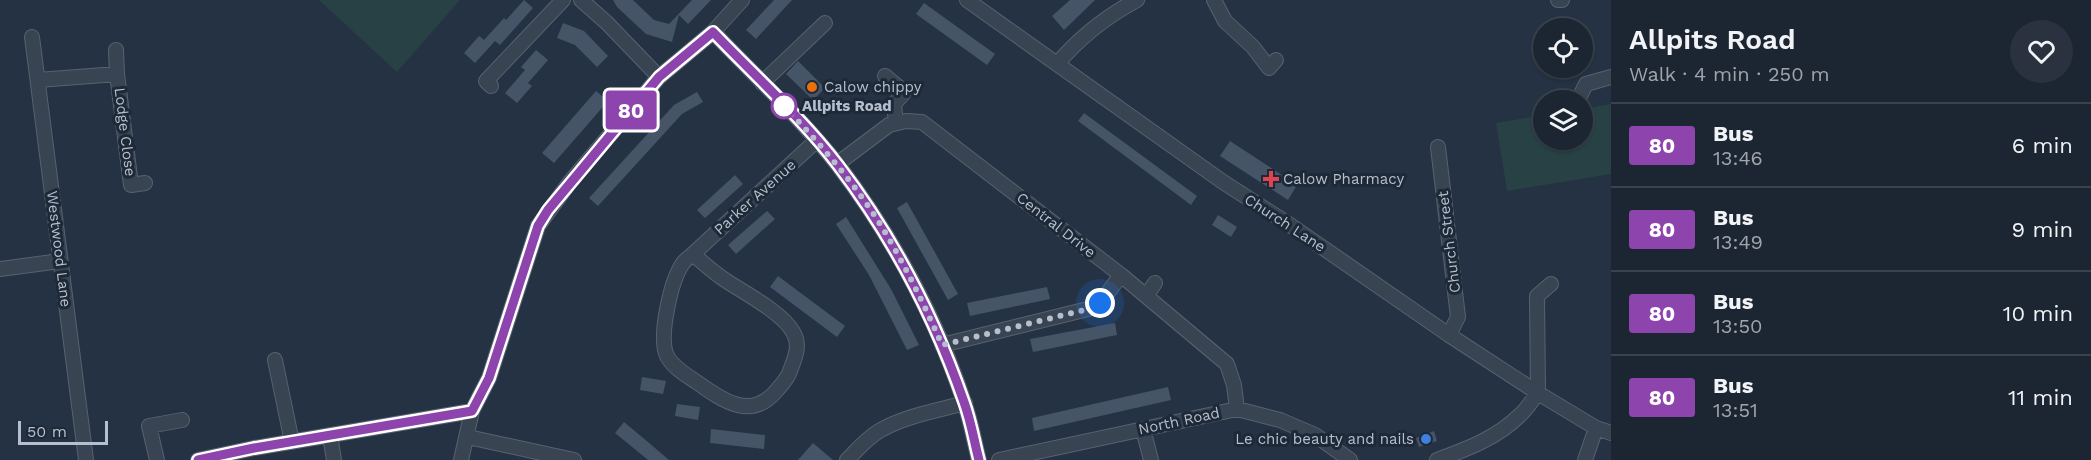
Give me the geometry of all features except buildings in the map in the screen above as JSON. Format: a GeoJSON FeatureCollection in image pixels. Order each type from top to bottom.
{"type":"FeatureCollection","features":[{"type":"Feature","properties":{"kind":"street"},"geometry":{"type":"LineString","coordinates":[[491,86],[486,81],[563,0]]}},
{"type":"Feature","properties":{"kind":"street"},"geometry":{"type":"LineString","coordinates":[[581,0],[607,22],[659,77]]}},
{"type":"Feature","properties":{"kind":"street"},"geometry":{"type":"LineString","coordinates":[[461,460],[472,411],[489,378],[538,226],[570,182],[659,77],[713,32],[742,0]]}},
{"type":"Feature","properties":{"kind":"street","name":"Church Lane"},"geometry":{"type":"LineString","coordinates":[[967,0],[1223,182],[1290,225],[1449,335],[1538,393],[1596,428],[1611,433]]}},
{"type":"Feature","properties":{"kind":"street"},"geometry":{"type":"LineString","coordinates":[[1057,64],[1073,45],[1112,13],[1137,0]]}},
{"type":"Feature","properties":{"kind":"street"},"geometry":{"type":"LineString","coordinates":[[1214,0],[1225,21],[1253,47],[1270,67]]}},
{"type":"Feature","properties":{"kind":"street"},"geometry":{"type":"LineString","coordinates":[[762,83],[825,23]]}},
{"type":"Feature","properties":{"kind":"street"},"geometry":{"type":"LineString","coordinates":[[713,32],[817,140],[877,220],[921,299],[942,345],[965,404],[979,460]]}},
{"type":"Feature","properties":{"kind":"street","name":"Westwood Lane"},"geometry":{"type":"LineString","coordinates":[[32,37],[86,460]]}},
{"type":"Feature","properties":{"kind":"street"},"geometry":{"type":"LineString","coordinates":[[116,50],[117,74]]}},
{"type":"Feature","properties":{"kind":"street","name":"Lodge Close"},"geometry":{"type":"LineString","coordinates":[[38,80],[117,74],[131,185],[145,183]]}},
{"type":"Feature","properties":{"kind":"street"},"geometry":{"type":"LineString","coordinates":[[837,164],[889,125],[896,123],[894,104],[903,91],[885,76]]}},
{"type":"Feature","properties":{"kind":"street"},"geometry":{"type":"LineString","coordinates":[[1583,90],[1586,84],[1611,77]]}},
{"type":"Feature","properties":{"kind":"street","name":"Central Drive"},"geometry":{"type":"LineString","coordinates":[[896,123],[922,122],[1011,184],[1121,275],[1227,364],[1234,385],[1238,409]]}},
{"type":"Feature","properties":{"kind":"street","name":"Parker Avenue"},"geometry":{"type":"LineString","coordinates":[[693,254],[722,278],[775,314],[793,331],[798,346],[789,376],[765,402],[750,406],[732,404],[718,398],[677,368],[667,356],[664,339],[665,319],[682,264],[817,140]]}},
{"type":"Feature","properties":{"kind":"street","name":"Church Street"},"geometry":{"type":"LineString","coordinates":[[1438,147],[1458,317],[1449,335]]}},
{"type":"Feature","properties":{"kind":"street"},"geometry":{"type":"LineString","coordinates":[[0,269],[60,261]]}},
{"type":"Feature","properties":{"kind":"street"},"geometry":{"type":"LineString","coordinates":[[942,345],[1088,309],[1100,303],[1121,275]]}},
{"type":"Feature","properties":{"kind":"street"},"geometry":{"type":"LineString","coordinates":[[1146,296],[1155,283]]}},
{"type":"Feature","properties":{"kind":"street"},"geometry":{"type":"LineString","coordinates":[[1437,460],[1474,446],[1498,433],[1520,415],[1538,393],[1537,296],[1551,284]]}},
{"type":"Feature","properties":{"kind":"street"},"geometry":{"type":"LineString","coordinates":[[275,360],[292,442]]}},
{"type":"Feature","properties":{"kind":"street"},"geometry":{"type":"LineString","coordinates":[[847,460],[862,444],[880,431],[907,419],[965,404]]}},
{"type":"Feature","properties":{"kind":"street","name":"North Road"},"geometry":{"type":"LineString","coordinates":[[999,460],[1050,454],[1143,429],[1238,409],[1280,420],[1315,435],[1350,460]]}},
{"type":"Feature","properties":{"kind":"street"},"geometry":{"type":"LineString","coordinates":[[198,460],[472,411]]}},
{"type":"Feature","properties":{"kind":"street"},"geometry":{"type":"LineString","coordinates":[[157,460],[149,426],[182,420]]}},
{"type":"Feature","properties":{"kind":"street"},"geometry":{"type":"LineString","coordinates":[[1586,460],[1596,428]]}},
{"type":"Feature","properties":{"kind":"street"},"geometry":{"type":"LineString","coordinates":[[1143,429],[1151,460]]}},
{"type":"Feature","properties":{"kind":"street"},"geometry":{"type":"LineString","coordinates":[[330,435],[334,460]]}},
{"type":"Feature","properties":{"kind":"street"},"geometry":{"type":"LineString","coordinates":[[468,437],[574,460]]}},
{"type":"Feature","properties":{"kind":"green space"},"geometry":{"type":"Polygon","coordinates":[[[319,0],[460,0],[397,72],[319,0]]]}},
{"type":"Feature","properties":{"kind":"green space"},"geometry":{"type":"Polygon","coordinates":[[[1611,104],[1611,174],[1507,191],[1496,123],[1533,117],[1533,150],[1593,150],[1593,107],[1611,104]]]}},
{"type":"Feature","properties":{"kind":"bus line","name":"80"},"geometry":{"type":"LineString","coordinates":[[198,460],[254,448],[472,411],[489,378],[538,226],[548,210],[659,77],[713,32],[817,140],[877,220],[921,299],[942,345],[965,404],[979,460]]}},
{"type":"Feature","properties":{"kind":"place","name":"Calow chippy"},"geometry":{"type":"Point","coordinates":[812,87]}},
{"type":"Feature","properties":{"kind":"place","name":"Allpits Road"},"geometry":{"type":"Point","coordinates":[784,106]}},
{"type":"Feature","properties":{"kind":"place","name":"Calow Pharmacy"},"geometry":{"type":"Point","coordinates":[1271,179]}},
{"type":"Feature","properties":{"kind":"place","name":"Le chic beauty and nails"},"geometry":{"type":"Point","coordinates":[1426,439]}},
{"type":"Feature","properties":{"kind":"route"},"geometry":{"type":"LineString","coordinates":[[784,106],[837,164],[877,220],[921,299],[942,345],[1088,309],[1100,303]]}}]}
